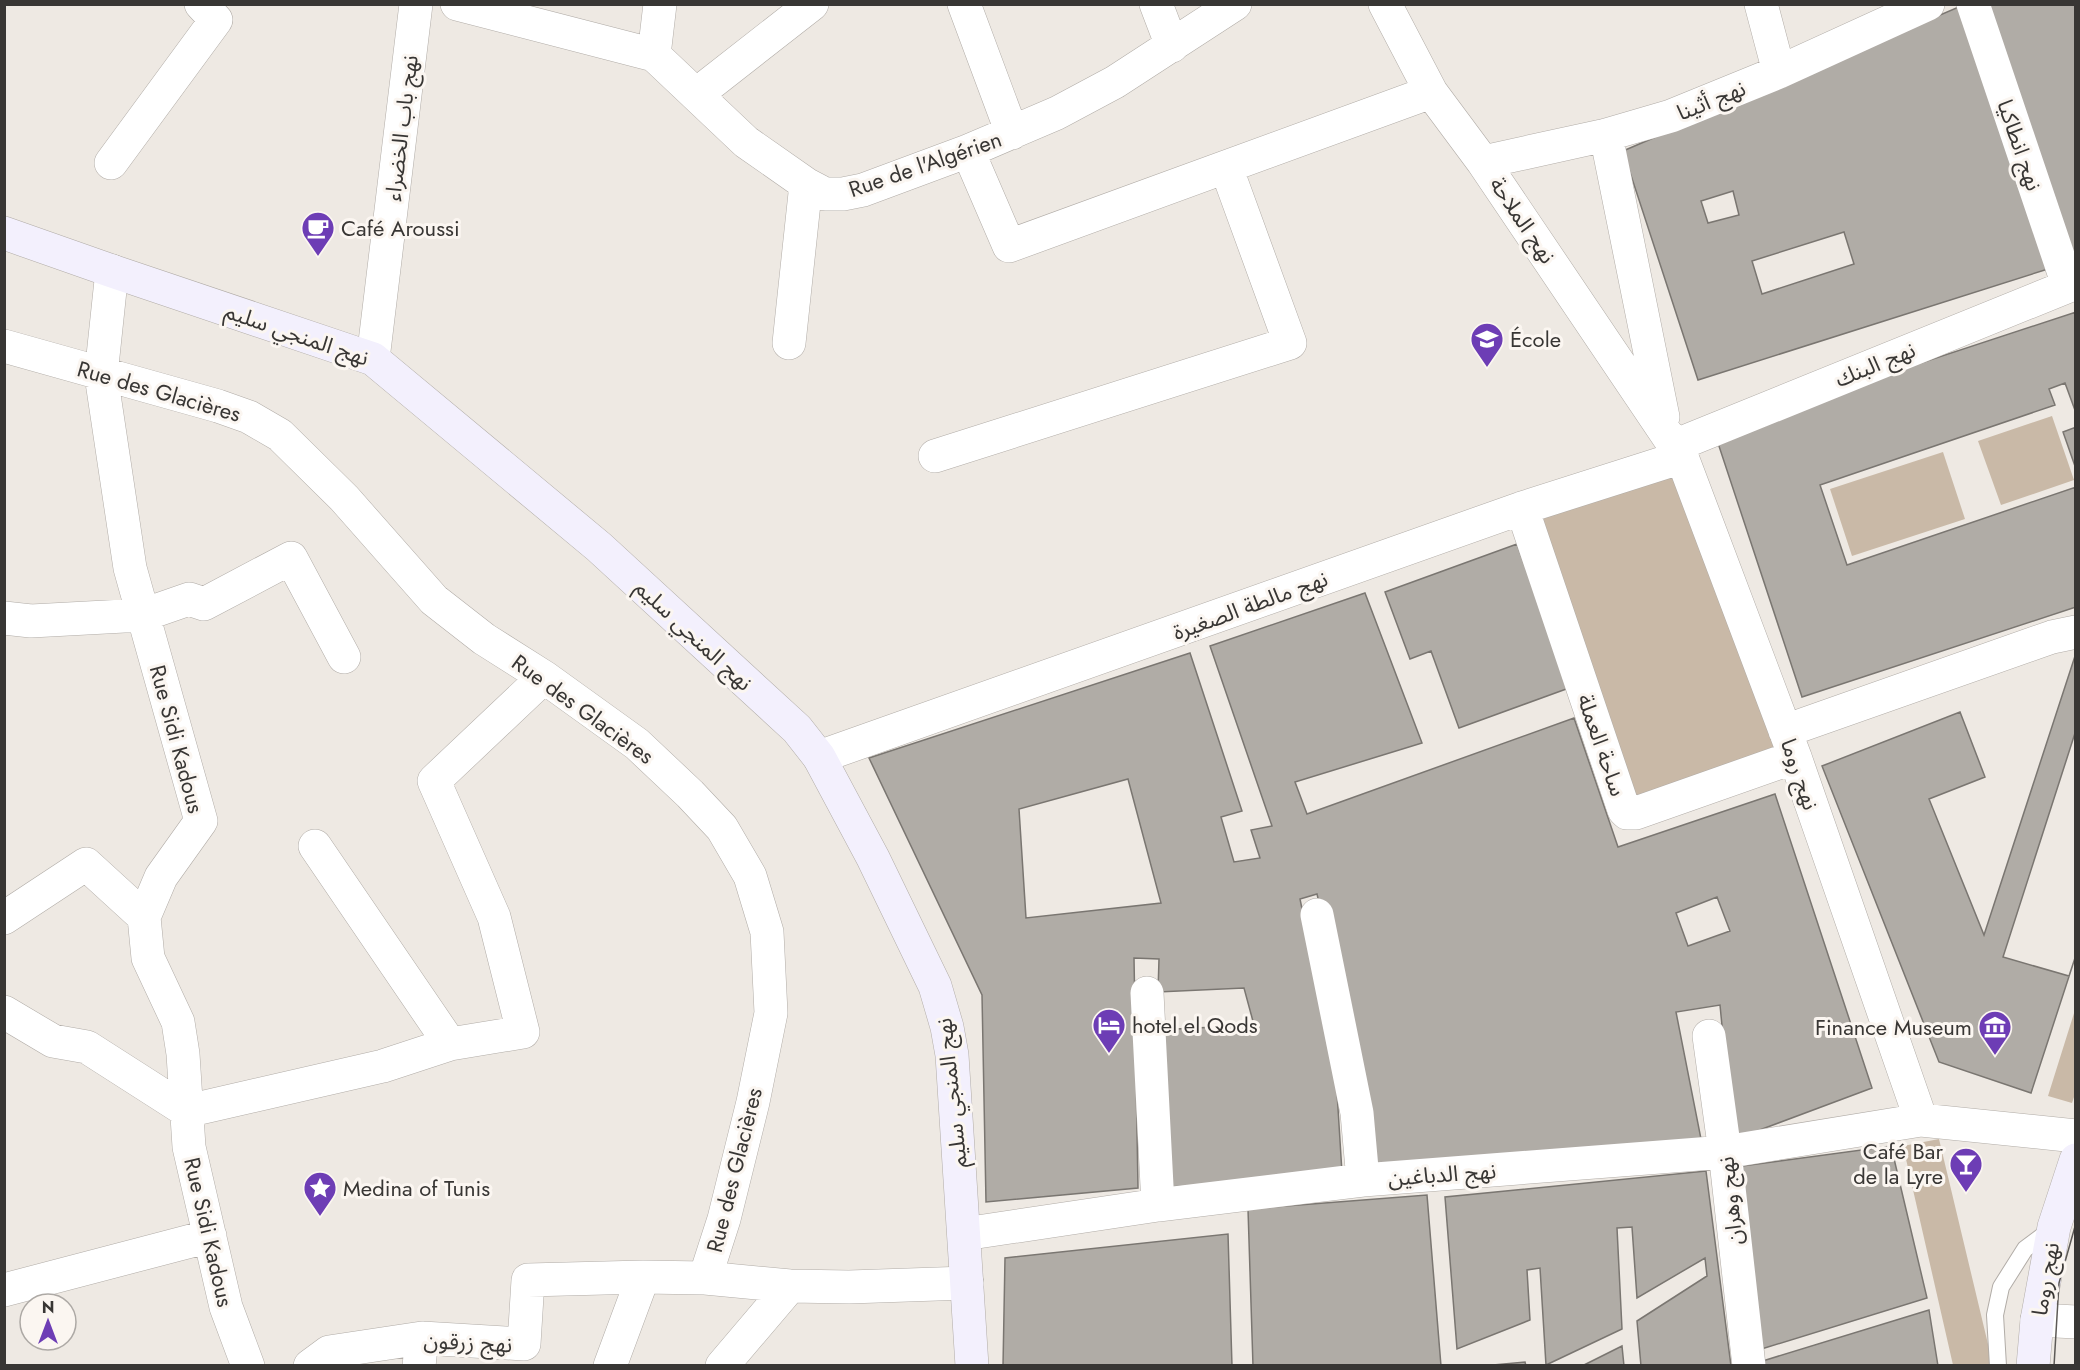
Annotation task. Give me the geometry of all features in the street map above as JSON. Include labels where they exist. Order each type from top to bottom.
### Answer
[{"type":"main road","name":"نهج المنجي سليم","points":[[4,232],[373,359],[599,547],[797,729],[819,757],[873,858],[935,986],[947,1027],[951,1055],[972,1365]]},
{"type":"main road","name":"نهج روما","points":[[2033,1365],[2037,1320],[2054,1227],[2076,1160]]},
{"type":"street","points":[[111,163],[216,20],[201,4]]},
{"type":"street","name":"نهج باب الخضراء","points":[[373,359],[416,4]]},
{"type":"street","name":"Rue de l'Algérien","points":[[457,4],[654,55],[746,142],[806,184],[825,194],[843,195],[863,190],[968,151],[1057,113],[1115,82],[1235,4]]},
{"type":"street","points":[[654,55],[660,4]]},
{"type":"street","points":[[697,94],[812,4]]},
{"type":"street","points":[[964,4],[1012,134]]},
{"type":"street","points":[[1156,4],[1172,46]]},
{"type":"street","name":"نهج الملاحة","points":[[1385,4],[1431,92],[1483,162],[1674,445]]},
{"type":"street","points":[[1761,4],[1779,72]]},
{"type":"street","name":"نهج أثينا","points":[[1483,162],[1606,135],[1671,116],[1779,72],[1928,4]]},
{"type":"street","name":"نهج انطاكيا","points":[[1973,4],[2072,284]]},
{"type":"street","points":[[968,151],[1009,246],[1431,92]]},
{"type":"street","points":[[1606,135],[1674,445]]},
{"type":"street","points":[[935,456],[1290,343],[1226,167]]},
{"type":"street","points":[[789,343],[806,184]]},
{"type":"street","name":"Rue Sidi Kadous","points":[[112,271],[101,375],[130,568],[201,821],[161,877],[144,917],[148,958],[178,1022],[183,1054],[189,1147],[226,1307],[248,1365]]},
{"type":"street","name":"نهج البنك","points":[[1674,445],[2072,284]]},
{"type":"street","name":"Rue des Glacières","points":[[4,346],[218,406],[249,417],[280,435],[344,498],[434,600],[484,639],[544,677],[637,744],[722,828],[750,876],[767,932],[771,1013],[753,1102],[727,1209],[705,1278],[643,1277]]},
{"type":"street","name":"نهج مالطة الصغيرة","points":[[819,757],[1522,508],[1674,445]]},
{"type":"street","name":"نهج روما","points":[[1674,445],[1790,744],[1921,1120]]},
{"type":"street","name":"ساحة العملة","points":[[1522,508],[1624,810],[1627,813],[1636,813],[1790,744]]},
{"type":"street","points":[[4,618],[31,621],[143,615],[189,599],[204,604],[291,558],[344,657]]},
{"type":"street","points":[[1790,744],[2052,637],[2076,632]]},
{"type":"street","points":[[4,1012],[53,1041],[87,1047],[187,1111],[383,1066],[450,1044],[523,1032],[494,917],[434,781],[544,677]]},
{"type":"street","points":[[315,846],[450,1044]]},
{"type":"street","points":[[4,918],[86,864],[144,917]]},
{"type":"street","points":[[1317,915],[1358,1113],[1362,1179]]},
{"type":"street","points":[[1147,993],[1158,1205]]},
{"type":"street","name":"نهج وهران","points":[[1709,1036],[1725,1152],[1749,1365]]},
{"type":"street","name":"نهج الدباغين","points":[[964,1234],[1158,1205],[1362,1179],[1725,1152],[1921,1120],[2076,1136]]},
{"type":"street","points":[[4,1290],[210,1236]]},
{"type":"street","points":[[609,1365],[643,1277]]},
{"type":"street","name":"نهج زرقون","points":[[310,1365],[329,1352],[421,1352],[524,1344],[528,1280],[643,1277]]},
{"type":"street","points":[[705,1278],[790,1286],[849,1287],[967,1283]]},
{"type":"street","points":[[722,1365],[790,1286]]},
{"type":"street","points":[[2037,1320],[2076,1322]]},
{"type":"lane","points":[[1998,1365],[1995,1315],[2001,1287],[2025,1249],[2054,1227]]},
{"type":"shaded area","points":[[2052,416],[2074,480],[2001,505],[1978,441]]},
{"type":"shaded area","points":[[1943,452],[1965,519],[1852,556],[1830,489]]},
{"type":"shaded area","points":[[1683,463],[1782,750],[1632,802],[1533,515]]},
{"type":"shaded area","points":[[2075,1010],[2076,1091],[2072,1103],[2048,1096]]},
{"type":"shaded area","points":[[1939,1139],[1993,1365],[1953,1365],[1903,1146]]},
{"type":"building","points":[[1986,4],[2076,4],[2076,253],[2071,255]]},
{"type":"building","points":[[1961,6],[2048,269],[1698,380],[1623,151]],"holes":[[[1733,191],[1739,215],[1708,223],[1701,201]],[[1844,232],[1854,264],[1762,294],[1752,261]]]},
{"type":"building","points":[[2076,312],[2076,413],[2065,383],[2049,389],[2055,405],[1820,485],[1847,565],[2076,487],[2076,607],[1802,697],[1714,431]]},
{"type":"building","points":[[2076,427],[2076,469],[2063,432]]},
{"type":"building","points":[[1517,544],[1569,688],[1459,728],[1431,651],[1410,659],[1385,592]]},
{"type":"building","points":[[1365,593],[1422,743],[1295,782],[1307,814],[1574,718],[1618,847],[1775,794],[1872,1088],[1733,1140],[1720,1005],[1676,1012],[1702,1144],[1365,1175],[1358,1073],[1317,894],[1300,899],[1336,1076],[1342,1173],[1159,1188],[1157,1030],[1254,1025],[1244,988],[1158,992],[1159,959],[1134,958],[1138,1188],[986,1202],[982,995],[869,758],[1190,653],[1242,811],[1221,817],[1234,862],[1260,858],[1251,830],[1272,826],[1210,646]],"holes":[[[1128,779],[1161,903],[1026,918],[1019,809]],[[1717,897],[1730,931],[1688,946],[1676,913]]]},
{"type":"building","points":[[2076,653],[2076,955],[2031,1093],[1939,1062],[1822,766],[1960,712],[1985,777],[1929,799],[1984,935]]},
{"type":"building","points":[[2076,730],[2076,955],[2069,976],[2003,957]]},
{"type":"building","points":[[1891,1146],[1927,1298],[1755,1351],[1727,1168]]},
{"type":"building","points":[[1706,1171],[1731,1366],[1641,1366],[1637,1321],[1707,1276],[1705,1258],[1637,1298],[1632,1227],[1617,1228],[1622,1329],[1546,1365],[1540,1268],[1527,1270],[1530,1320],[1457,1349],[1445,1197]]},
{"type":"building","points":[[1427,1195],[1441,1366],[1253,1366],[1248,1209]]},
{"type":"building","points":[[1228,1234],[1232,1366],[1003,1366],[1005,1258]]},
{"type":"building","points":[[1929,1310],[1938,1366],[1756,1366],[1756,1363]]},
{"type":"building","points":[[1622,1346],[1624,1366],[1582,1366]]},
{"type":"building","points":[[1525,1362],[1526,1366],[1482,1366]]},
{"type":"tram line","points":[[2054,1366],[2059,1283],[2076,1223]]},
{"type":"place","name":"Café Aroussi","points":[[318,257]]},
{"type":"place","name":"École","points":[[1487,368]]},
{"type":"place","name":"hotel el Qods","points":[[1109,1054]]},
{"type":"place","name":"Finance Museum","points":[[1995,1056]]},
{"type":"place","name":"Café Bar de la Lyre","points":[[1966,1193]]},
{"type":"place","name":"Medina of Tunis","points":[[320,1217]]}]
